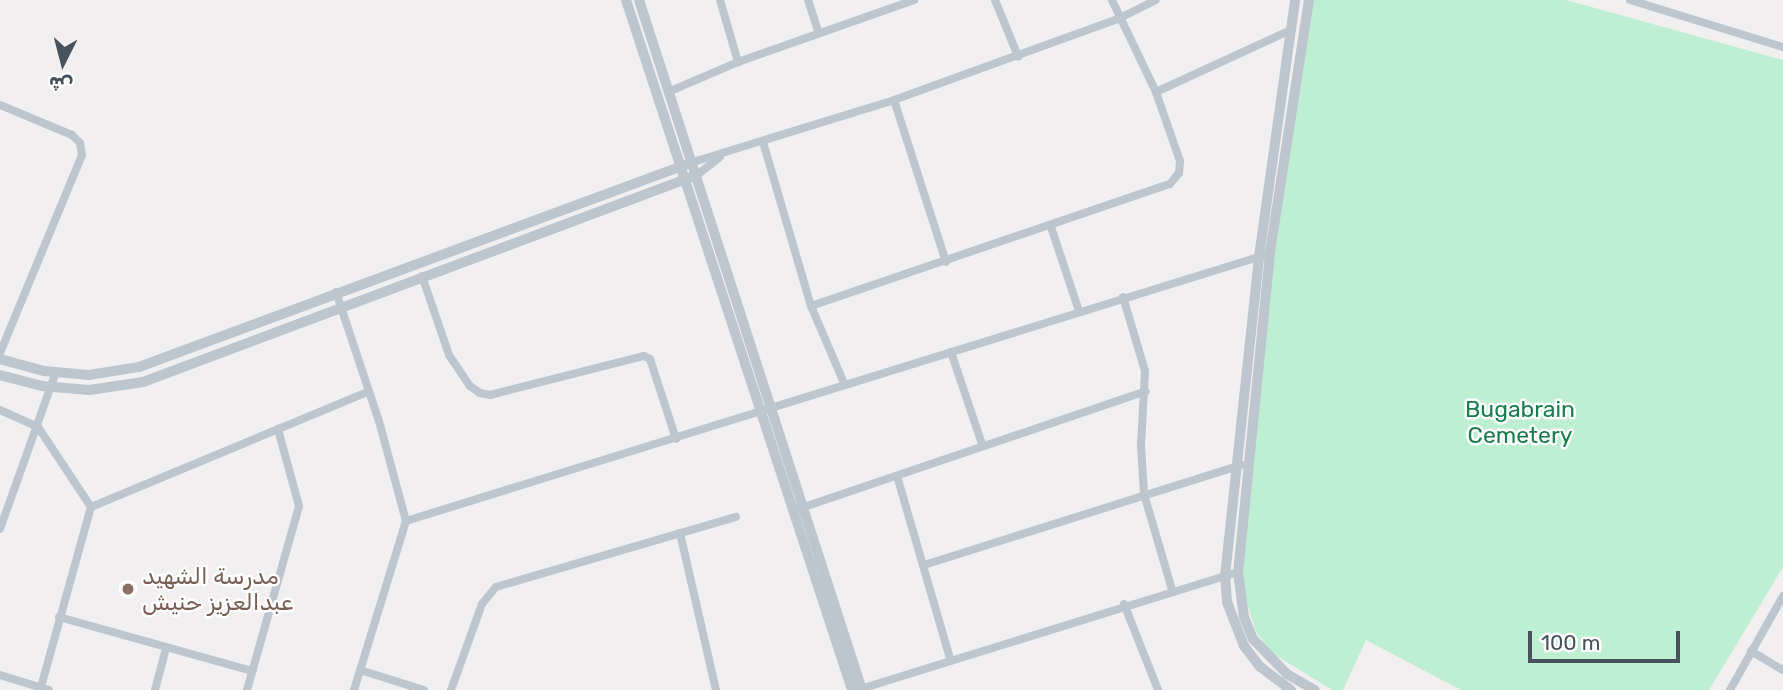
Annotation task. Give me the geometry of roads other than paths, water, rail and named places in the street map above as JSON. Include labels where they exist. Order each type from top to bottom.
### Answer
[{"type":"street","points":[[626,0],[762,413],[799,509],[858,690],[1124,604],[1238,572]]},
{"type":"street","points":[[639,0],[774,409],[799,509]]},
{"type":"street","points":[[720,0],[738,62]]},
{"type":"street","points":[[808,0],[819,33]]},
{"type":"street","points":[[668,92],[738,62],[915,0]]},
{"type":"street","points":[[995,0],[1018,56]]},
{"type":"street","points":[[811,306],[1051,227],[1170,184],[1179,173],[1180,161],[1156,92],[1118,19],[1112,0]]},
{"type":"street","points":[[0,359],[56,372],[89,375],[139,367],[679,165],[720,157],[894,100],[1118,19],[1156,0]]},
{"type":"street","points":[[1290,690],[1260,667],[1244,646],[1227,601],[1225,576],[1259,257],[1295,0]]},
{"type":"street","points":[[1309,0],[1270,253],[1238,572],[1244,617],[1253,639],[1287,674],[1315,690]]},
{"type":"street","points":[[1630,0],[1783,47]]},
{"type":"street","points":[[1156,92],[1291,30]]},
{"type":"street","points":[[894,100],[946,262]]},
{"type":"street","points":[[0,105],[72,135],[80,143],[82,155],[0,352]]},
{"type":"street","points":[[763,142],[811,306],[844,383]]},
{"type":"street","points":[[0,375],[52,387],[89,390],[143,382],[697,175],[720,157]]},
{"type":"street","points":[[1051,227],[1079,311]]},
{"type":"street","points":[[406,521],[762,413],[844,383],[1270,253]]},
{"type":"street","points":[[422,276],[449,355],[470,386],[480,393],[490,395],[644,356],[650,359],[676,439]]},
{"type":"street","points":[[337,292],[406,521],[354,690]]},
{"type":"street","points":[[1123,297],[1145,371],[1141,446],[1144,494],[1172,590]]},
{"type":"street","points":[[951,352],[982,444]]},
{"type":"street","points":[[0,529],[56,372]]},
{"type":"street","points":[[91,507],[369,391]]},
{"type":"street","points":[[799,509],[982,444],[1146,391]]},
{"type":"street","points":[[0,410],[38,427],[91,507],[59,617],[45,689],[0,675]]},
{"type":"street","points":[[247,690],[299,506],[278,429]]},
{"type":"street","points":[[924,565],[1249,463]]},
{"type":"street","points":[[897,476],[950,659]]},
{"type":"street","points":[[451,690],[482,604],[496,587],[736,517]]},
{"type":"street","points":[[680,533],[716,690]]},
{"type":"street","points":[[1730,690],[1783,596]]},
{"type":"street","points":[[1124,604],[1158,690]]},
{"type":"street","points":[[59,617],[253,671]]},
{"type":"street","points":[[155,690],[166,648]]},
{"type":"street","points":[[1751,651],[1783,670]]},
{"type":"street","points":[[360,670],[424,690]]},
{"type":"place","name":"مدرسة الشهيد عبدالعزيز حنيش","points":[[128,589]]},
{"type":"park label","name":"Bugabrain Cemetery","points":[[1520,422]]}]
